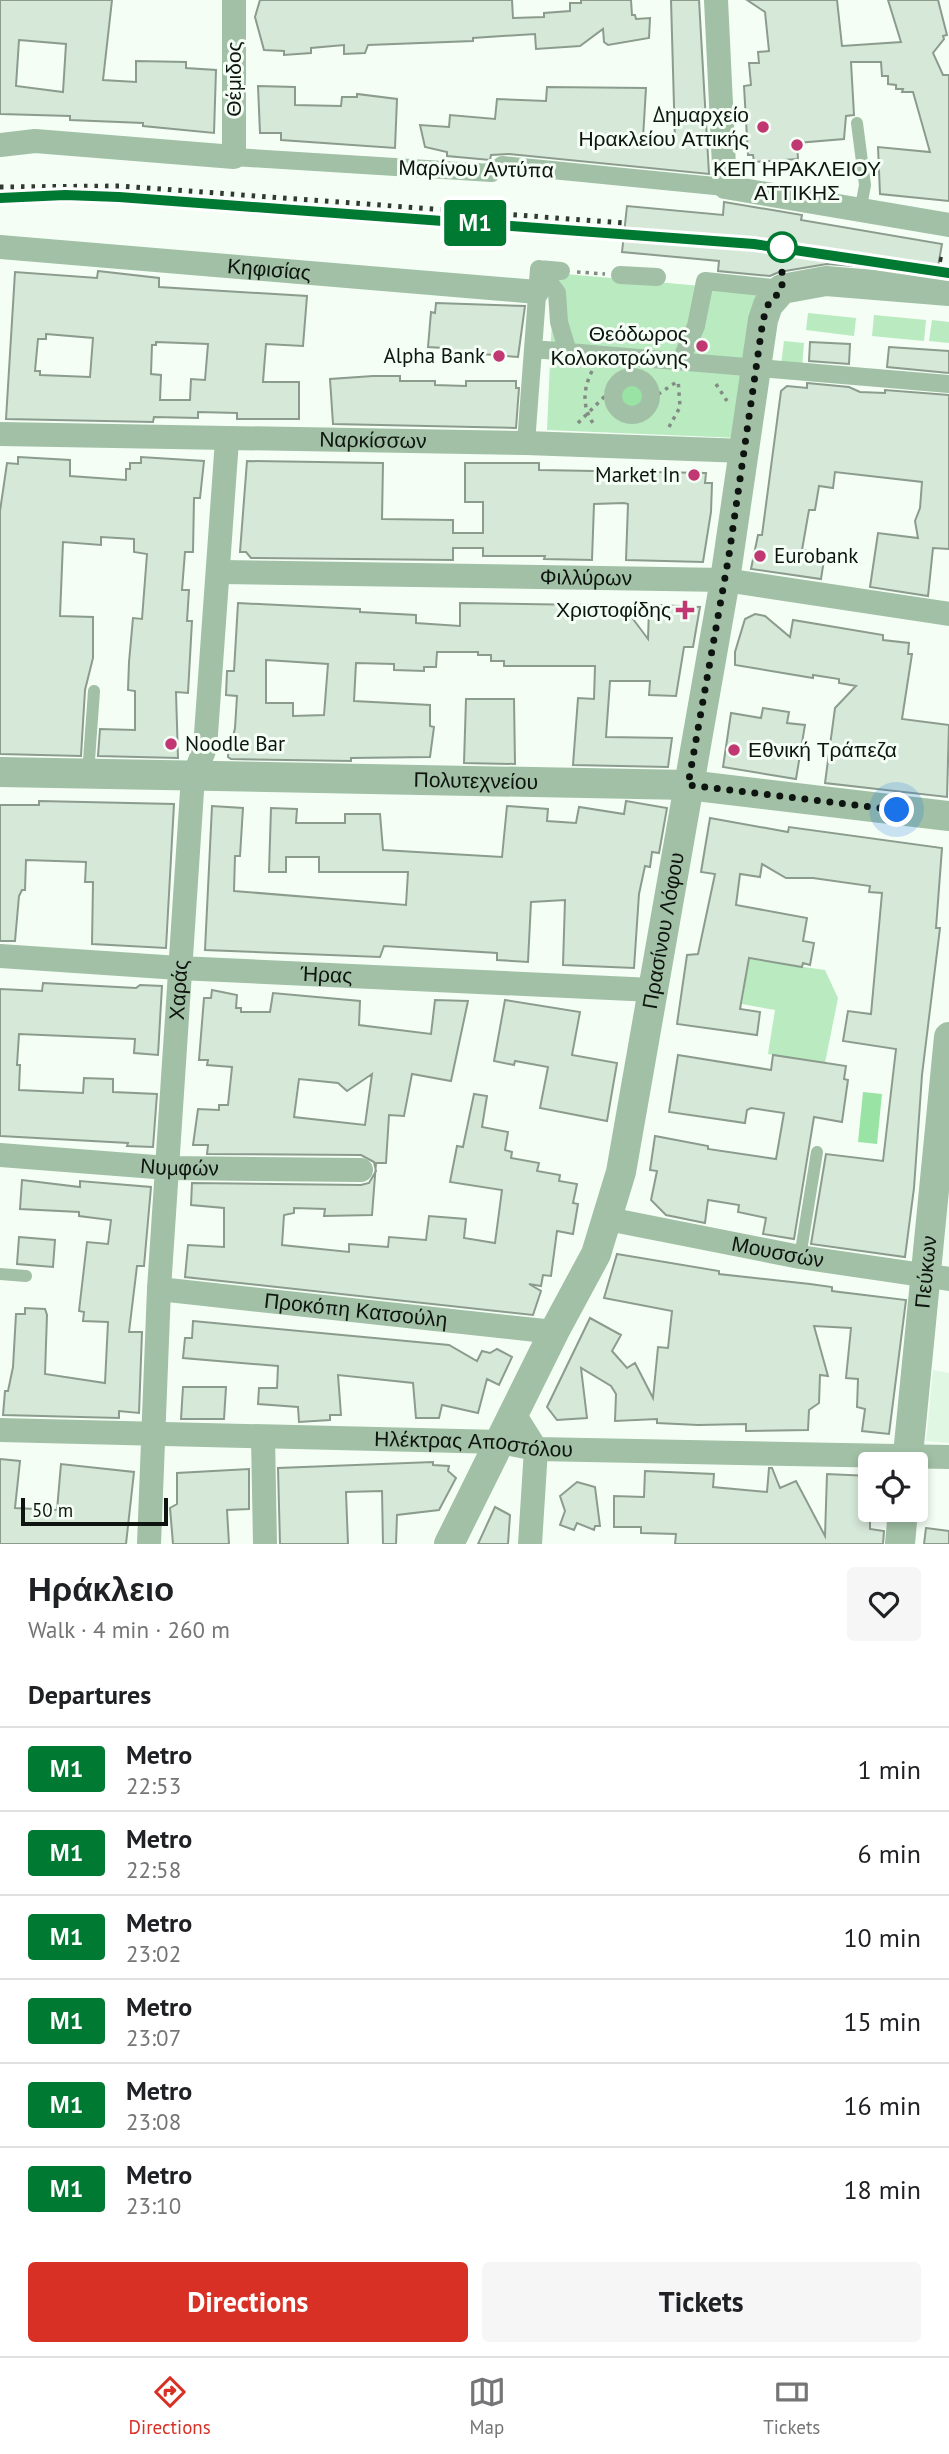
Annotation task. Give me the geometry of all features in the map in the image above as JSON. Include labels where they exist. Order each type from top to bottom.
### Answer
[{"type":"street","name":"Θέμιδος","points":[[234,0],[234,157]]},
{"type":"street","points":[[716,0],[725,187]]},
{"type":"street","name":"Μαρίνου Αντύπα","points":[[0,145],[35,141],[492,173],[502,165],[694,188],[725,187],[949,225]]},
{"type":"street","points":[[577,179],[665,188]]},
{"type":"street","name":"Κηφισίας","points":[[0,247],[538,281]]},
{"type":"street","points":[[538,281],[561,271]]},
{"type":"street","points":[[620,275],[657,277]]},
{"type":"street","points":[[526,443],[538,281]]},
{"type":"street","points":[[538,281],[557,293],[559,322],[568,352]]},
{"type":"street","points":[[692,361],[705,281],[782,289],[827,281],[949,291]]},
{"type":"street","name":"Πρασίνου Λόφου","points":[[449,1544],[554,1332],[596,1254],[608,1219],[633,1117],[725,580],[755,366],[765,313],[782,289]]},
{"type":"street","points":[[533,349],[949,384]]},
{"type":"street","points":[[635,356],[635,377]]},
{"type":"street","points":[[635,377],[646,382],[651,399],[647,408],[630,415],[615,405],[613,393],[620,380],[635,377]]},
{"type":"street","points":[[629,446],[630,415]]},
{"type":"street","name":"Ναρκίσσων","points":[[0,434],[227,440],[526,443],[745,451]]},
{"type":"street","name":"Χαράς","points":[[149,1544],[159,1289],[179,968],[194,776],[205,748],[220,572],[227,440]]},
{"type":"street","name":"Φιλλύρων","points":[[220,572],[725,580],[949,614]]},
{"type":"street","name":"Πολυτεχνείου","points":[[0,772],[688,785],[949,816]]},
{"type":"street","name":"Ήρας","points":[[0,956],[179,968],[653,990]]},
{"type":"street","name":"Πεύκων","points":[[909,1452],[937,1277],[949,1037]]},
{"type":"street","name":"Νυμφών","points":[[0,1155],[168,1168],[361,1170]]},
{"type":"street","name":"Μουσσών","points":[[608,1219],[800,1257],[937,1277]]},
{"type":"street","name":"Προκόπη Κατσούλη","points":[[159,1289],[554,1332]]},
{"type":"street","points":[[514,1414],[536,1449],[530,1544]]},
{"type":"street","name":"Ηλέκτρας Αποστόλου","points":[[0,1430],[154,1436],[501,1442],[536,1449],[858,1459]]},
{"type":"street","points":[[262,1437],[265,1544]]},
{"type":"street","name":"Ηλέκτρας Αποστόλου","points":[[928,1459],[949,1457]]},
{"type":"street","points":[[900,1544],[902,1522]]},
{"type":"lane","points":[[856,123],[865,185],[860,212]]},
{"type":"lane","points":[[89,774],[94,691]]},
{"type":"lane","points":[[800,1257],[817,1152]]},
{"type":"lane","points":[[0,1274],[26,1276]]},
{"type":"path","points":[[561,271],[620,275]]},
{"type":"path","points":[[596,428],[587,412],[586,384],[597,364],[608,354]]},
{"type":"path","points":[[662,358],[678,380],[680,407],[669,428]]},
{"type":"path","points":[[651,399],[678,380],[692,361],[732,408],[749,419]]},
{"type":"path","points":[[572,445],[577,424],[587,412],[613,393]]},
{"type":"shaded area","points":[[554,273],[758,291],[739,438],[547,430]]},
{"type":"shaded area","points":[[808,313],[856,318],[854,336],[806,330]]},
{"type":"shaded area","points":[[874,315],[926,320],[924,341],[872,336]]},
{"type":"shaded area","points":[[932,320],[949,322],[949,343],[929,341]]},
{"type":"shaded area","points":[[784,341],[804,343],[802,367],[781,365]]},
{"type":"shaded area","points":[[633,384],[641,388],[645,396],[641,404],[633,408],[625,404],[621,396],[625,388]]},
{"type":"shaded area","points":[[749,959],[825,970],[838,998],[825,1063],[768,1054],[775,1010],[742,1004]]},
{"type":"shaded area","points":[[863,1092],[882,1094],[877,1144],[858,1142]]},
{"type":"shaded area","points":[[933,1370],[949,1373],[949,1443],[926,1441]]},
{"type":"building","points":[[0,0],[112,0],[103,80],[136,82],[136,61],[186,62],[186,68],[216,70],[214,133],[143,126],[143,123],[70,120],[70,116],[0,114]],"holes":[[[19,40],[66,44],[63,92],[16,86]]]},
{"type":"building","points":[[260,0],[512,0],[513,18],[544,17],[544,13],[570,11],[570,3],[581,3],[581,0],[631,0],[632,15],[635,15],[636,19],[650,18],[649,38],[608,45],[604,42],[603,29],[580,46],[536,49],[535,34],[473,38],[473,41],[368,45],[365,53],[344,54],[344,45],[311,48],[311,53],[284,55],[284,51],[264,50],[255,17]]},
{"type":"building","points":[[671,0],[699,0],[709,174],[509,154],[491,155],[490,160],[447,156],[447,152],[425,147],[420,125],[449,127],[450,115],[495,119],[497,99],[546,101],[547,87],[646,88],[643,138],[675,141]]},
{"type":"building","points":[[747,0],[837,0],[842,46],[901,42],[888,0],[938,0],[947,35],[943,36],[944,39],[933,53],[943,75],[949,75],[949,201],[880,194],[878,147],[930,152],[913,92],[902,92],[903,89],[896,89],[896,85],[888,84],[888,76],[882,76],[881,62],[851,62],[854,115],[846,116],[844,139],[797,143],[798,159],[754,162],[753,155],[748,155],[744,86],[751,85],[749,63],[759,63],[758,52],[769,51],[765,12]]},
{"type":"building","points":[[258,86],[295,87],[295,105],[341,106],[342,97],[357,97],[357,94],[397,99],[395,148],[281,140],[281,133],[260,133]]},
{"type":"building","points":[[724,202],[802,215],[801,220],[942,244],[937,272],[827,264],[770,276],[718,271],[719,261],[622,252],[627,206],[723,215]]},
{"type":"building","points":[[98,271],[159,278],[159,287],[307,296],[303,346],[266,344],[263,382],[299,382],[299,419],[237,419],[237,413],[198,412],[198,418],[154,417],[153,422],[6,419],[15,272],[97,278]],"holes":[[[46,334],[93,338],[90,377],[40,375],[40,371],[35,371],[38,339],[46,339]],[[156,342],[208,344],[205,380],[191,379],[190,400],[160,400],[161,375],[151,374],[152,345],[156,345]]]},
{"type":"building","points":[[436,303],[525,306],[518,357],[443,351],[443,348],[428,347],[431,312],[435,313]]},
{"type":"building","points":[[810,342],[850,344],[849,364],[809,361]]},
{"type":"building","points":[[889,347],[949,351],[949,373],[887,367]]},
{"type":"building","points":[[400,376],[400,381],[435,381],[435,385],[466,386],[466,381],[516,381],[516,388],[519,388],[516,428],[333,424],[330,379]]},
{"type":"building","points":[[807,383],[849,387],[860,392],[885,393],[885,390],[949,395],[949,549],[933,548],[928,596],[870,587],[878,533],[918,538],[915,521],[920,508],[922,482],[835,472],[833,488],[819,486],[815,510],[809,510],[802,550],[825,553],[821,579],[751,569],[758,535],[762,535],[781,391],[787,386],[807,388]]},
{"type":"building","points":[[18,457],[70,460],[70,476],[126,480],[126,469],[130,469],[130,463],[141,463],[141,457],[204,461],[200,498],[194,498],[193,552],[185,552],[182,590],[189,590],[187,621],[192,621],[188,693],[176,692],[178,758],[98,756],[100,729],[135,730],[135,691],[128,690],[129,662],[133,618],[142,619],[147,554],[134,552],[134,539],[101,537],[101,545],[63,542],[60,616],[93,617],[93,658],[85,690],[81,756],[0,754],[0,511],[7,463],[18,464]]},
{"type":"building","points":[[247,461],[383,463],[382,519],[453,520],[453,533],[483,533],[483,502],[465,502],[465,463],[539,463],[539,470],[706,473],[705,483],[712,483],[711,512],[703,562],[626,560],[628,504],[624,503],[594,504],[592,560],[544,559],[545,556],[483,556],[483,548],[453,548],[453,560],[251,558],[246,552],[240,552]]},
{"type":"building","points":[[238,603],[360,609],[360,612],[416,615],[416,623],[460,626],[460,603],[589,605],[589,609],[624,607],[648,639],[649,609],[658,605],[700,607],[693,647],[684,647],[676,696],[649,695],[650,681],[610,681],[606,737],[672,738],[668,767],[573,765],[578,698],[594,699],[595,666],[504,666],[504,661],[491,661],[491,655],[478,655],[478,652],[437,652],[436,667],[424,667],[424,671],[394,670],[394,664],[356,663],[354,701],[430,705],[430,726],[434,727],[430,757],[351,758],[351,761],[231,759],[228,757],[229,737],[233,737],[235,728],[237,696],[226,695],[227,671],[234,671]],"holes":[[[266,660],[328,664],[324,715],[293,716],[293,703],[266,703]]]},
{"type":"building","points":[[755,614],[765,616],[790,637],[793,620],[883,635],[883,640],[909,643],[908,654],[912,654],[902,719],[949,725],[947,797],[825,783],[835,708],[856,686],[839,683],[839,679],[813,675],[813,678],[735,665],[735,652],[745,619]]},
{"type":"building","points":[[466,699],[514,699],[515,764],[464,763]]},
{"type":"building","points":[[763,708],[789,712],[787,723],[805,725],[796,779],[723,767],[731,713],[761,718]]},
{"type":"building","points":[[39,801],[174,804],[166,948],[92,944],[93,882],[85,882],[86,862],[26,860],[25,890],[22,890],[19,896],[15,941],[0,941],[0,805],[39,805]]},
{"type":"building","points":[[626,801],[667,808],[659,853],[652,852],[650,867],[645,866],[639,894],[634,968],[563,965],[565,900],[531,902],[528,962],[497,960],[497,953],[384,946],[380,957],[205,950],[212,806],[243,808],[240,856],[235,856],[234,891],[406,905],[408,872],[319,872],[319,857],[286,857],[286,872],[269,872],[271,808],[297,809],[296,823],[345,823],[345,814],[380,814],[383,850],[502,857],[507,806],[548,809],[547,821],[576,823],[579,807],[624,814]]},
{"type":"building","points":[[710,818],[788,832],[789,827],[942,848],[936,928],[940,928],[922,1075],[914,1188],[905,1257],[811,1244],[826,1154],[883,1161],[896,1049],[843,1041],[848,1011],[871,1014],[882,893],[869,892],[870,886],[813,878],[786,878],[762,864],[760,877],[740,874],[736,905],[807,918],[803,941],[814,943],[810,965],[803,963],[802,967],[749,958],[740,1009],[760,1012],[757,1035],[677,1024],[687,955],[698,954],[715,874],[701,872]]},
{"type":"building","points":[[43,983],[136,988],[140,985],[162,986],[158,1055],[134,1053],[135,1039],[19,1034],[17,1065],[20,1065],[19,1090],[83,1093],[84,1078],[113,1079],[113,1092],[157,1094],[153,1147],[127,1146],[128,1143],[0,1136],[0,989],[42,991]]},
{"type":"building","points":[[212,990],[237,995],[236,1008],[241,1008],[241,1012],[270,1012],[273,993],[360,1001],[359,1025],[431,1034],[435,1000],[468,1001],[451,1081],[412,1074],[404,1116],[389,1115],[386,1163],[376,1163],[376,1169],[374,1162],[361,1155],[207,1154],[208,1145],[193,1145],[198,1109],[219,1110],[219,1105],[228,1105],[232,1067],[207,1065],[208,1060],[199,1060],[204,998],[211,998]],"holes":[[[372,1074],[365,1125],[294,1117],[299,1079],[338,1083],[347,1091]]]},
{"type":"building","points":[[505,1000],[580,1012],[572,1055],[617,1063],[607,1121],[540,1108],[548,1067],[515,1061],[514,1065],[494,1061]]},
{"type":"building","points":[[678,1055],[771,1070],[773,1055],[846,1066],[844,1079],[848,1080],[842,1122],[814,1117],[794,1239],[763,1234],[766,1218],[738,1212],[739,1205],[708,1200],[705,1223],[666,1215],[651,1200],[657,1171],[650,1170],[655,1136],[708,1146],[708,1149],[776,1159],[784,1113],[751,1108],[747,1110],[745,1123],[669,1112]]},
{"type":"building","points":[[474,1094],[487,1096],[482,1127],[508,1132],[505,1150],[512,1152],[511,1158],[539,1163],[537,1171],[560,1175],[559,1181],[577,1184],[573,1203],[578,1204],[573,1234],[557,1231],[551,1276],[543,1275],[541,1286],[529,1284],[541,1291],[533,1315],[185,1277],[188,1245],[224,1247],[224,1208],[191,1205],[192,1183],[369,1183],[375,1172],[372,1215],[324,1216],[325,1209],[294,1208],[294,1213],[284,1215],[282,1245],[349,1252],[349,1244],[388,1247],[389,1237],[426,1240],[429,1216],[466,1219],[464,1238],[495,1243],[502,1190],[450,1182],[457,1146],[463,1147]]},
{"type":"building","points":[[22,1180],[80,1187],[80,1181],[151,1187],[144,1266],[137,1266],[129,1332],[142,1332],[139,1413],[119,1411],[119,1418],[3,1415],[5,1391],[8,1391],[13,1367],[16,1314],[25,1314],[25,1308],[45,1309],[47,1315],[45,1374],[105,1383],[108,1322],[83,1321],[84,1312],[79,1311],[87,1242],[108,1244],[111,1220],[79,1216],[79,1212],[20,1209]]},
{"type":"building","points":[[19,1237],[55,1240],[53,1267],[17,1264]]},
{"type":"building","points":[[617,1254],[719,1271],[719,1274],[832,1287],[832,1291],[906,1300],[889,1434],[862,1431],[865,1409],[857,1407],[858,1379],[846,1378],[851,1328],[814,1326],[828,1376],[820,1375],[819,1403],[809,1410],[808,1430],[746,1431],[746,1424],[657,1423],[657,1419],[615,1421],[616,1394],[611,1386],[581,1368],[587,1418],[557,1420],[547,1407],[590,1318],[621,1335],[612,1351],[627,1368],[635,1363],[653,1398],[658,1347],[668,1348],[672,1311],[604,1298]]},
{"type":"building","points":[[193,1321],[449,1345],[477,1361],[482,1351],[490,1353],[497,1349],[512,1357],[499,1385],[487,1379],[478,1413],[442,1405],[439,1418],[416,1418],[413,1383],[338,1375],[341,1415],[330,1415],[330,1420],[299,1422],[298,1407],[258,1404],[259,1388],[277,1388],[278,1366],[183,1358],[185,1338],[192,1338]]},
{"type":"building","points":[[183,1387],[226,1387],[224,1419],[181,1419]]},
{"type":"building","points":[[0,1459],[20,1461],[15,1508],[57,1510],[61,1464],[134,1472],[126,1544],[0,1544]]},
{"type":"building","points":[[433,1462],[433,1465],[449,1466],[448,1471],[456,1478],[439,1510],[397,1515],[396,1544],[383,1544],[382,1491],[346,1492],[348,1544],[280,1544],[278,1468]]},
{"type":"building","points":[[769,1468],[772,1468],[780,1488],[796,1481],[825,1536],[827,1474],[858,1475],[858,1522],[870,1522],[870,1529],[884,1531],[883,1544],[675,1544],[676,1534],[641,1533],[641,1527],[614,1527],[614,1496],[644,1497],[645,1471],[714,1474],[713,1487],[767,1492]]},
{"type":"building","points":[[249,1469],[249,1509],[227,1510],[229,1544],[173,1544],[170,1508],[177,1504],[177,1473]]},
{"type":"building","points":[[577,1482],[595,1487],[600,1526],[595,1526],[594,1530],[577,1523],[574,1530],[560,1525],[565,1511],[560,1496]]},
{"type":"building","points":[[495,1507],[510,1515],[508,1544],[478,1544]]},
{"type":"building","points":[[926,1528],[949,1531],[949,1544],[924,1544]]},
{"type":"railway","points":[[0,187],[120,186],[625,223]]},
{"type":"railway","points":[[0,198],[35,196]]},
{"type":"railway","points":[[101,196],[154,199]]},
{"type":"railway","points":[[527,227],[624,235]]},
{"type":"railway","points":[[939,259],[949,261]]},
{"type":"railway","points":[[937,271],[949,273]]},
{"type":"metro line","name":"Μ1","points":[[0,198],[65,195],[119,197],[754,244],[832,253],[949,273]]},
{"type":"place","name":"Δημαρχείο Ηρακλείου Αττικής","points":[[763,127]]},
{"type":"place","name":"ΚΕΠ ΗΡΑΚΛΕΙΟΥ ΑΤΤΙΚΗΣ","points":[[797,145]]},
{"type":"place","name":"Θεόδωρος Κολοκοτρώνης","points":[[702,346]]},
{"type":"place","name":"Alpha Bank","points":[[499,356]]},
{"type":"place","name":"Market In","points":[[694,475]]},
{"type":"place","name":"Eurobank","points":[[760,556]]},
{"type":"place","name":"Χριστοφίδης","points":[[685,610]]},
{"type":"place","name":"Noodle Bar","points":[[171,744]]},
{"type":"place","name":"Εθνική Τράπεζα","points":[[734,750]]},
{"type":"route","points":[[782,247],[782,289],[768,305],[763,320],[729,555],[688,785],[897,810]]}]
